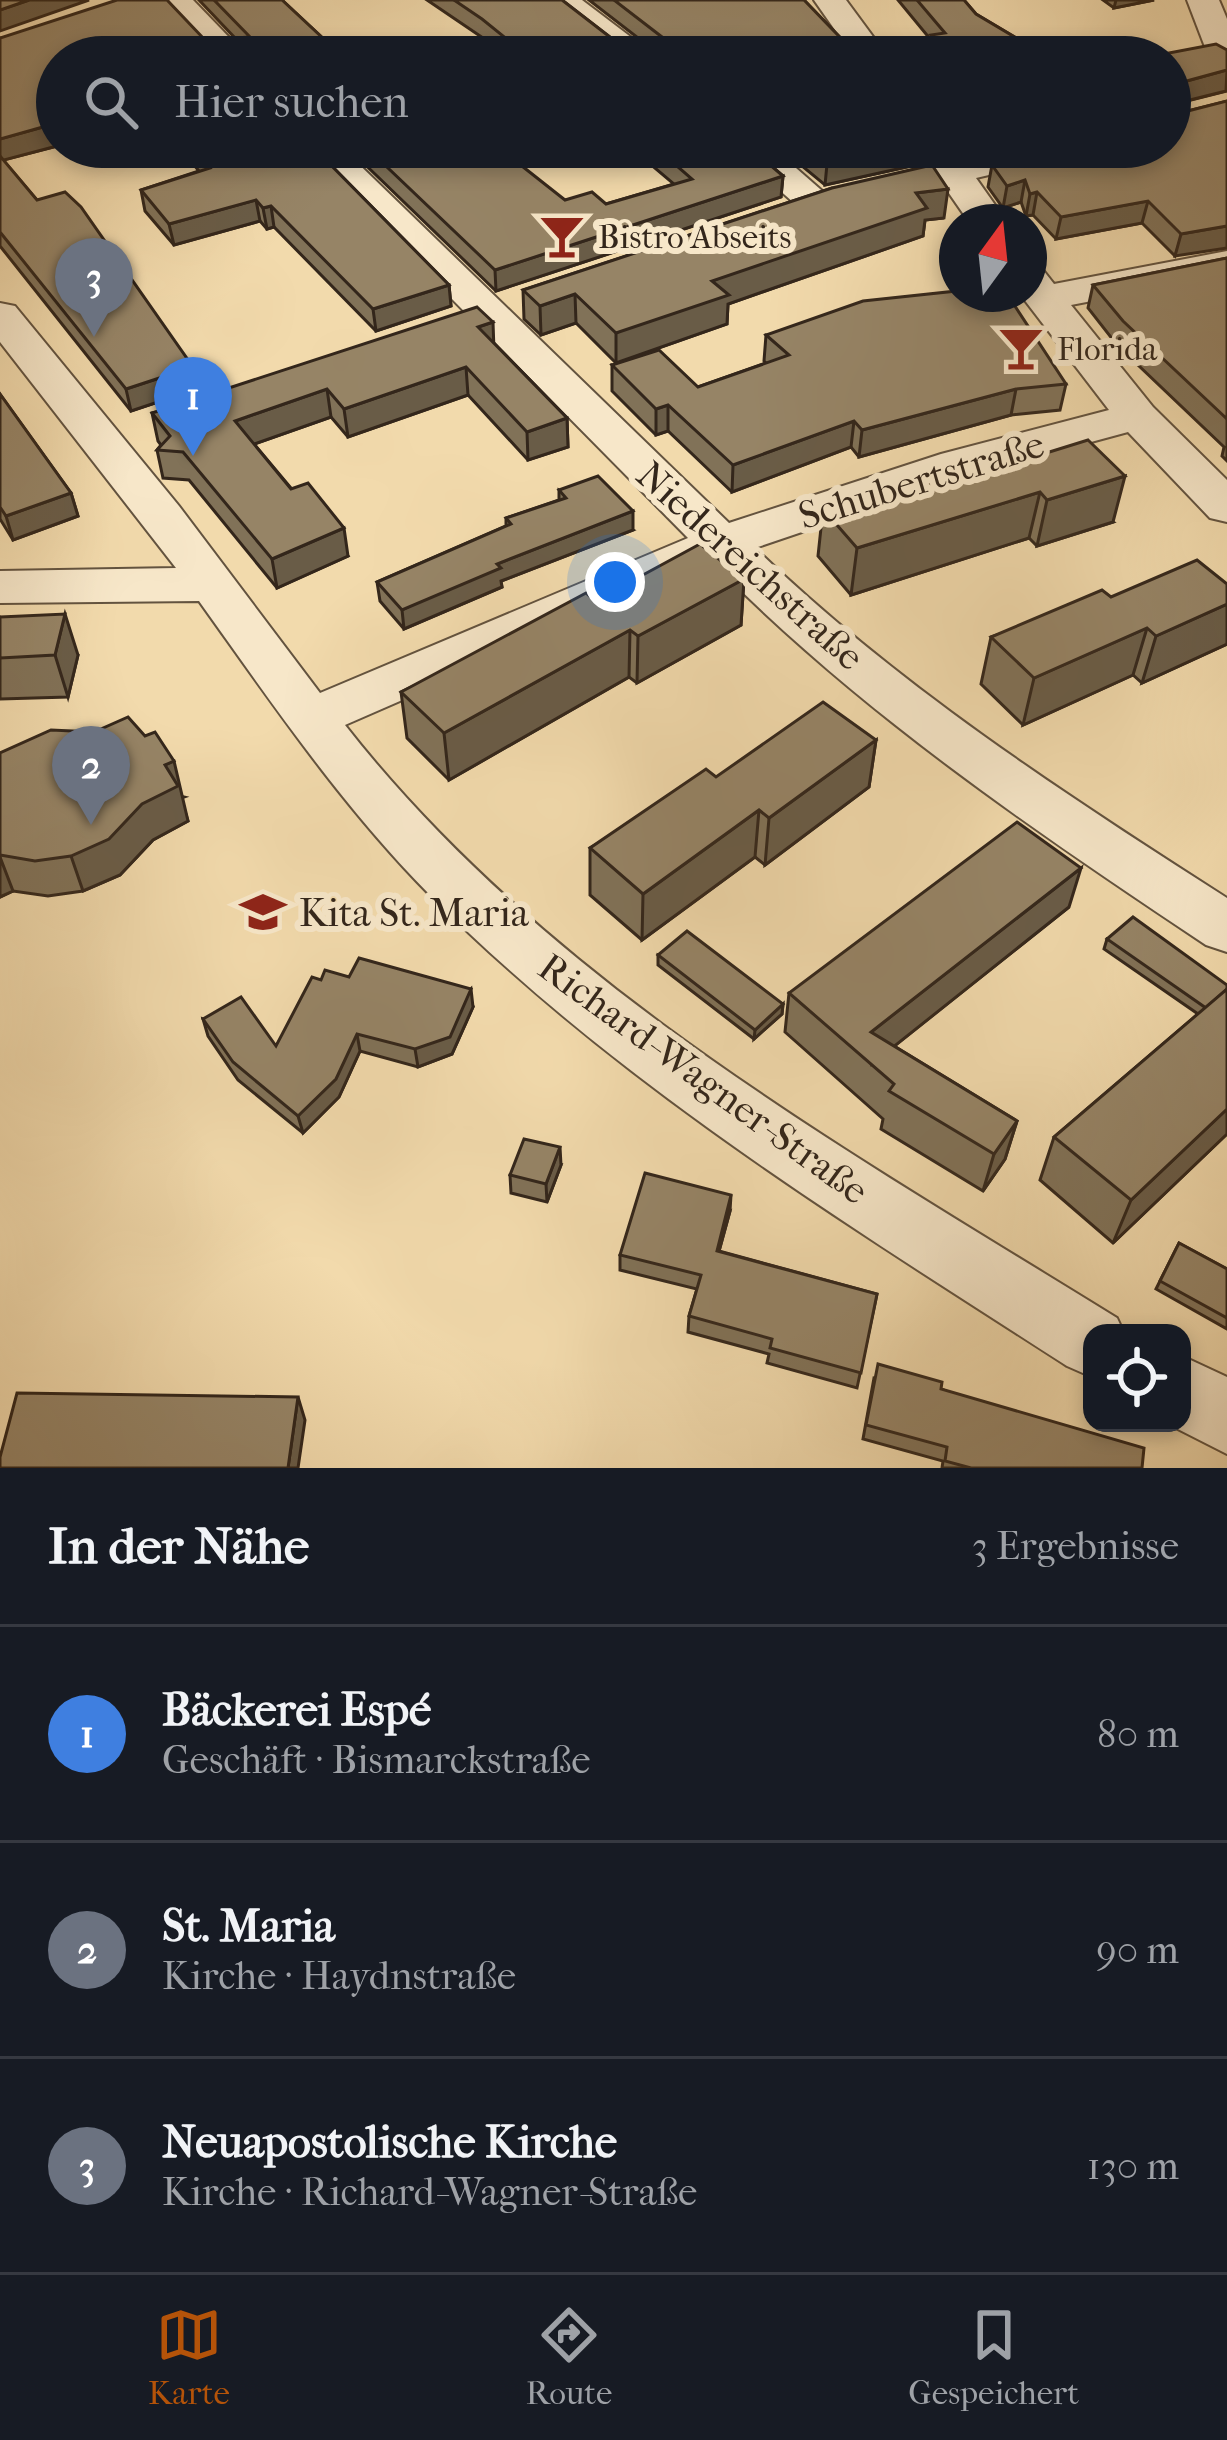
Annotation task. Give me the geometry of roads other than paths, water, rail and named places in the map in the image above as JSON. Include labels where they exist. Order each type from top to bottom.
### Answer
[{"type":"street","points":[[175,0],[210,36]]},
{"type":"street","points":[[561,0],[611,36]]},
{"type":"street","points":[[830,0],[856,36]]},
{"type":"street","points":[[1203,0],[1227,60]]},
{"type":"street","name":"Niedereichstraße","points":[[341,168],[799,620],[1081,833],[1227,928]]},
{"type":"street","points":[[774,168],[817,203]]},
{"type":"street","points":[[773,218],[921,168]]},
{"type":"street","points":[[951,168],[976,204]]},
{"type":"street","points":[[1047,287],[1227,263]]},
{"type":"street","points":[[438,327],[528,298]]},
{"type":"street","points":[[1047,302],[1136,416],[1227,507]]},
{"type":"street","name":"Richard-Wagner-Straße","points":[[0,315],[103,440],[372,796],[575,991],[783,1146],[1083,1336]]},
{"type":"street","name":"Schubertstraße","points":[[311,718],[720,543],[957,464],[1136,416]]},
{"type":"street","points":[[103,440],[148,425]]},
{"type":"street","points":[[0,587],[213,584]]},
{"type":"street","points":[[1191,1397],[1227,1417]]},
{"type":"place","name":"Bistro Abseits","points":[[562,236]]},
{"type":"place","name":"Neuapostolische Kirche","points":[[94,337]]},
{"type":"place","name":"Florida","points":[[1021,348]]},
{"type":"place","name":"Bäckerei Espé","points":[[193,456]]},
{"type":"place","name":"St. Maria","points":[[91,825]]},
{"type":"place","name":"Kita St. Maria","points":[[263,912]]}]
